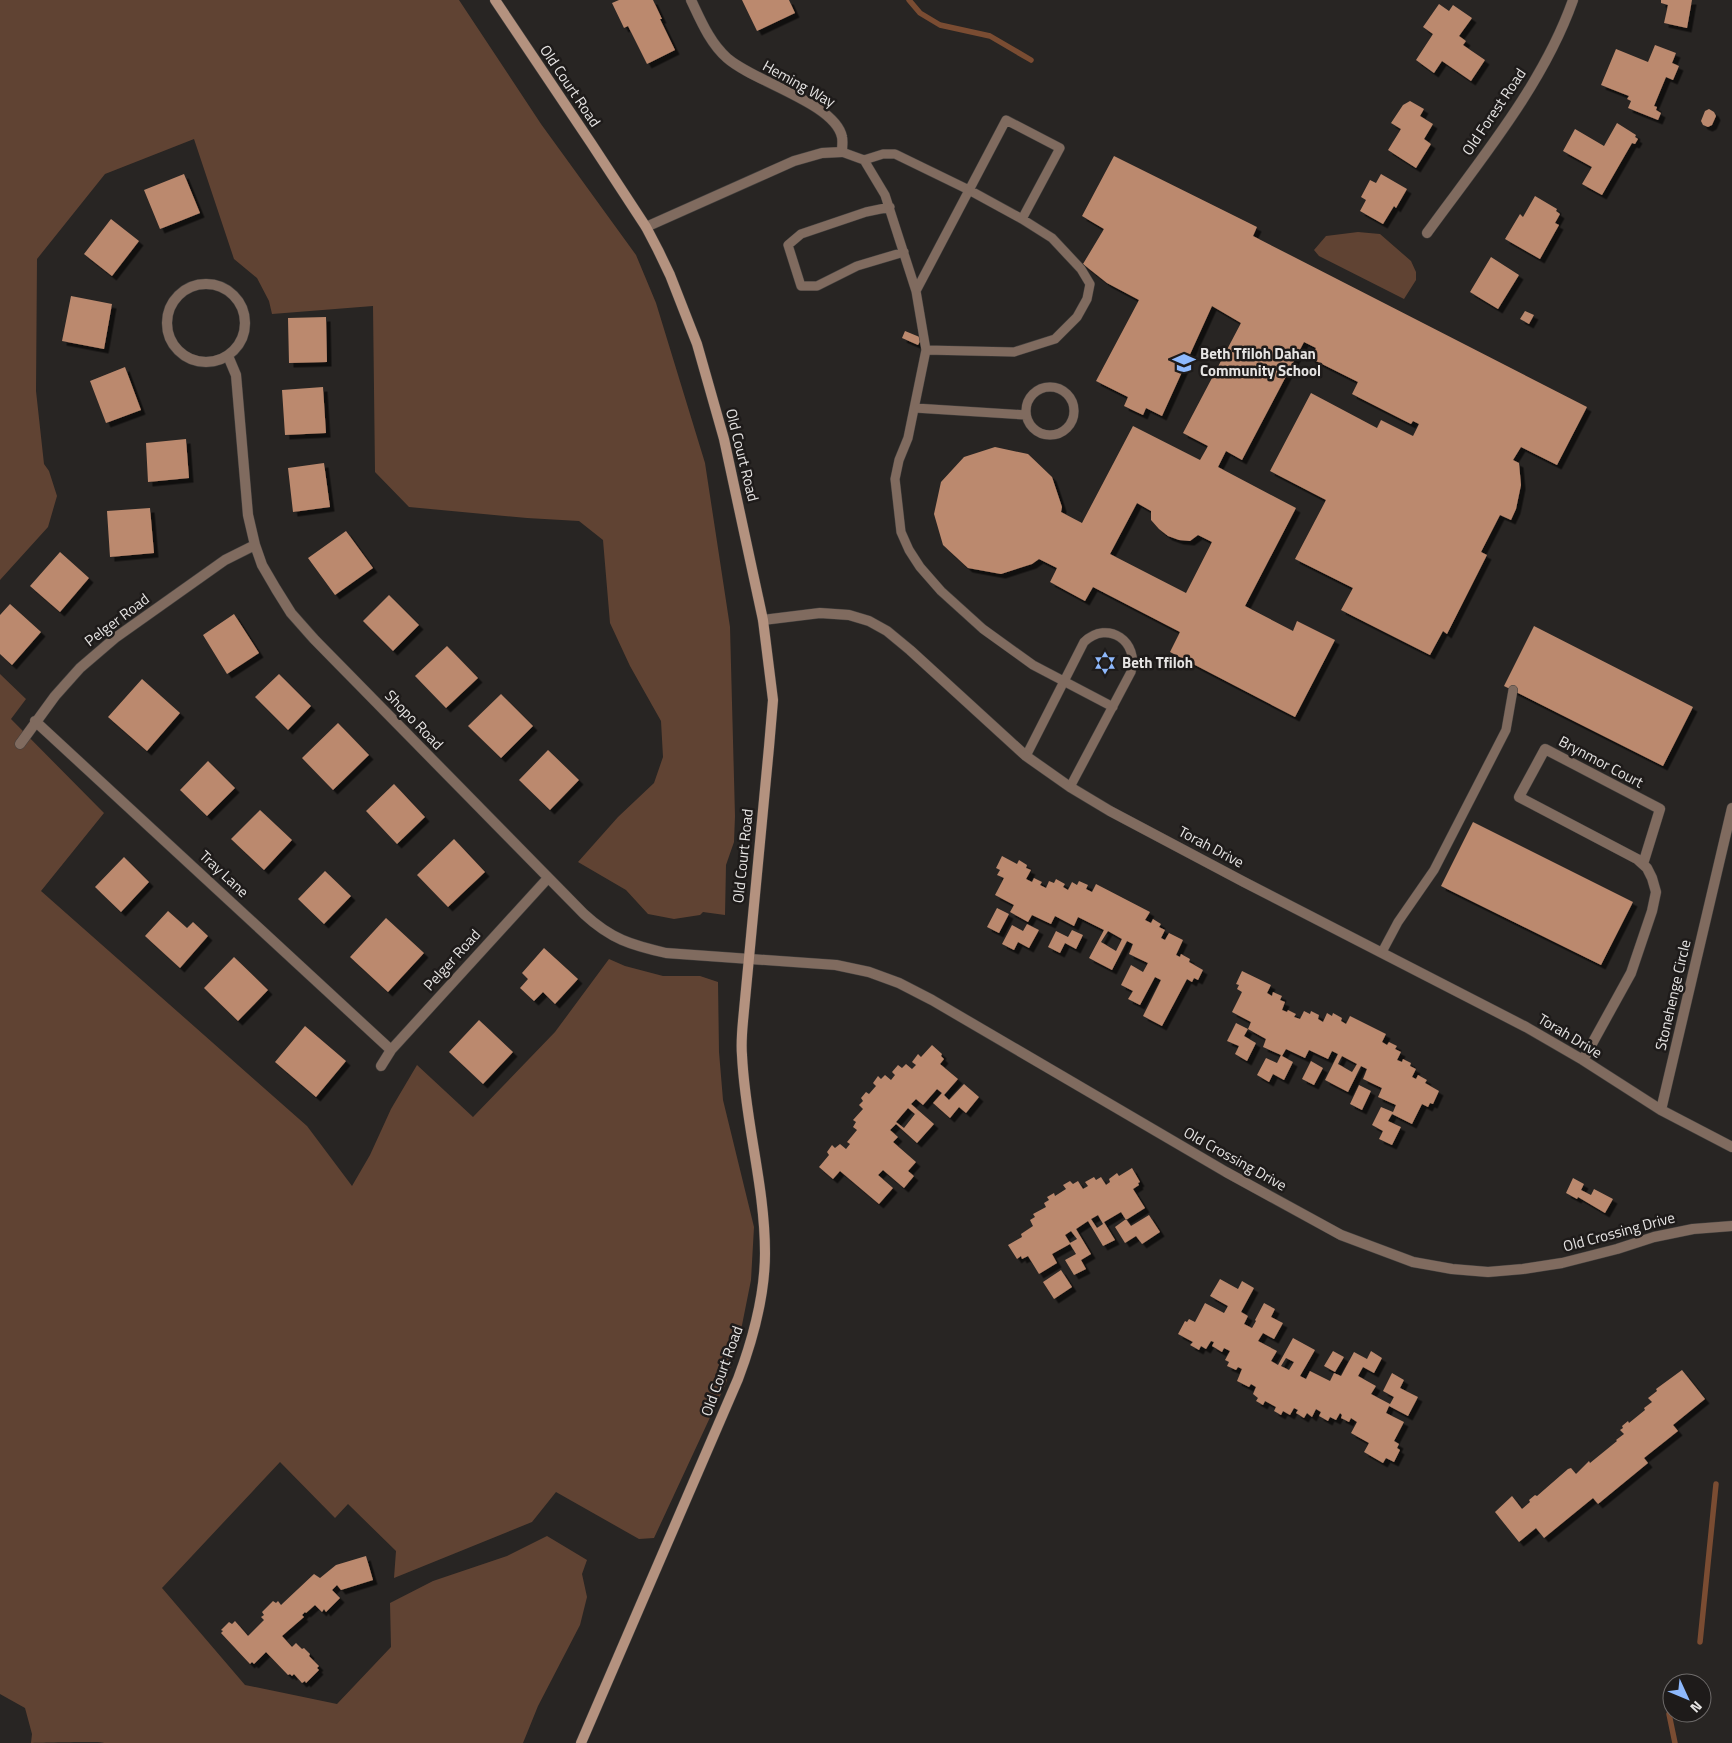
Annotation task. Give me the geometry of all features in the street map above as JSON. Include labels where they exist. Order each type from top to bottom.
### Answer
[{"type":"main road","name":"Old Court Road","points":[[495,0],[646,228],[670,275],[697,344],[724,439],[763,620],[772,700],[772,717],[742,1021],[742,1055],[746,1095],[763,1208],[765,1254],[761,1303],[747,1355],[738,1379],[581,1743]]},
{"type":"street","name":"Heming Way","points":[[691,0],[707,33],[717,48],[728,59],[744,71],[818,108],[830,116],[843,137],[842,152]]},
{"type":"street","name":"Old Forest Road","points":[[1427,233],[1502,131],[1542,68],[1573,0]]},
{"type":"street","points":[[646,228],[794,161],[822,153],[842,152]]},
{"type":"street","points":[[208,284],[225,288],[238,300],[244,315],[244,332],[236,348],[228,356],[217,361],[200,362],[189,359],[176,349],[170,339],[166,322],[170,306],[181,292],[191,286],[208,284]]},
{"type":"street","name":"Shopo Road","points":[[228,356],[236,376],[248,515],[255,545],[262,566],[291,613],[314,639],[594,924],[618,939],[640,947],[666,953],[748,960]]},
{"type":"street","name":"Pelger Road","points":[[20,744],[35,721],[80,668],[115,638],[225,560],[255,545]]},
{"type":"street","name":"Torah Drive","points":[[763,620],[820,613],[849,615],[869,621],[887,631],[910,650],[1026,756],[1070,787],[1110,811],[1244,882],[1526,1027],[1583,1060],[1661,1110]]},
{"type":"street","name":"Tray Lane","points":[[35,721],[391,1050]]},
{"type":"street","name":"Brynmor Court","points":[[1545,749],[1660,809],[1643,864],[1637,859],[1519,797],[1545,749]]},
{"type":"street","name":"Stonehenge Circle","points":[[1661,1110],[1732,808]]},
{"type":"street","points":[[1583,1060],[1631,973],[1652,911],[1656,892],[1652,878],[1643,864]]},
{"type":"street","name":"Pelger Road","points":[[381,1066],[391,1050],[548,878]]},
{"type":"street","name":"Old Crossing Drive","points":[[748,960],[836,966],[869,972],[899,983],[932,1000],[1226,1172],[1341,1235],[1413,1262],[1452,1269],[1488,1272],[1523,1269],[1562,1263],[1678,1232],[1732,1226]]},
{"type":"street","points":[[1661,1110],[1732,1147]]},
{"type":"lane","points":[[916,291],[1006,120],[1060,148],[1022,219]]},
{"type":"lane","points":[[842,152],[864,160],[883,154],[895,154],[969,190],[1052,238],[1090,284],[1087,299],[1077,317],[1055,339],[1014,352],[926,350]]},
{"type":"lane","points":[[864,160],[886,195],[916,291],[926,350],[908,438],[899,460],[895,479],[901,532],[909,550],[920,567],[941,591],[983,629],[1033,665],[1113,707]]},
{"type":"lane","points":[[890,208],[866,212],[801,234],[788,245],[794,268],[801,286],[816,286],[857,266],[904,252]]},
{"type":"lane","points":[[1048,387],[1063,390],[1073,403],[1073,419],[1063,432],[1056,435],[1040,433],[1033,429],[1026,415],[1029,399],[1040,389],[1048,387]]},
{"type":"lane","points":[[915,408],[1026,415]]},
{"type":"lane","points":[[1026,756],[1084,642],[1092,635],[1102,632],[1111,633],[1121,639],[1131,649],[1134,662],[1131,672],[1070,787]]},
{"type":"lane","points":[[1382,952],[1398,922],[1434,870],[1506,730],[1513,690]]},
{"type":"shaded area","points":[[0,0],[459,0],[541,124],[636,255],[656,303],[705,463],[730,627],[735,816],[734,842],[726,865],[725,915],[703,912],[700,915],[674,919],[648,914],[626,890],[578,862],[618,817],[654,783],[663,757],[661,721],[630,666],[610,623],[603,540],[579,521],[409,507],[375,472],[373,306],[272,314],[269,301],[257,278],[234,259],[194,139],[105,174],[37,259],[36,391],[44,464],[49,471],[57,496],[48,527],[0,580]]},
{"type":"shaded area","points":[[1358,232],[1380,234],[1411,261],[1416,272],[1416,280],[1404,299],[1319,256],[1314,250],[1326,236]]},
{"type":"shaded area","points":[[0,674],[26,699],[11,719],[104,813],[41,891],[307,1126],[352,1186],[370,1155],[391,1109],[417,1065],[473,1117],[555,1032],[609,959],[625,966],[663,976],[700,976],[718,982],[719,1052],[723,1100],[754,1227],[751,1280],[742,1325],[726,1383],[654,1538],[639,1539],[556,1492],[532,1522],[394,1578],[396,1551],[348,1504],[335,1518],[280,1462],[162,1588],[245,1685],[337,1704],[391,1647],[390,1603],[433,1581],[507,1556],[547,1536],[587,1560],[582,1574],[587,1597],[580,1625],[538,1706],[523,1743],[31,1743],[32,1734],[25,1708],[0,1694]]},
{"type":"building","points":[[619,0],[653,0],[675,50],[647,64],[628,26],[624,28],[612,3]]},
{"type":"building","points":[[742,0],[789,0],[795,13],[757,31]]},
{"type":"building","points":[[1661,0],[1692,0],[1687,28],[1664,23],[1668,5],[1661,3]]},
{"type":"building","points":[[1439,4],[1449,11],[1453,5],[1472,18],[1459,36],[1466,41],[1463,45],[1485,60],[1471,81],[1442,61],[1434,73],[1416,60],[1433,34],[1423,27]]},
{"type":"building","points":[[1655,45],[1676,53],[1672,63],[1679,66],[1673,80],[1666,77],[1654,106],[1661,113],[1658,120],[1628,108],[1631,101],[1627,99],[1629,96],[1601,85],[1616,49],[1648,62]]},
{"type":"building","points":[[1410,101],[1424,109],[1420,116],[1433,124],[1424,139],[1431,144],[1416,168],[1388,150],[1401,129],[1391,123],[1403,105]]},
{"type":"building","points":[[1709,109],[1716,116],[1712,125],[1708,127],[1703,125],[1701,121],[1705,111]]},
{"type":"building","points":[[1617,123],[1636,135],[1635,137],[1638,139],[1635,144],[1632,143],[1602,195],[1582,184],[1592,167],[1563,151],[1575,129],[1604,146]]},
{"type":"building","points":[[1114,156],[1257,227],[1253,236],[1587,407],[1557,465],[1521,447],[1513,460],[1519,463],[1521,485],[1516,509],[1511,520],[1500,515],[1481,552],[1487,555],[1447,634],[1443,631],[1430,655],[1341,610],[1353,588],[1295,559],[1326,500],[1270,471],[1311,393],[1377,428],[1381,420],[1413,436],[1419,424],[1413,421],[1411,424],[1352,394],[1358,382],[1310,358],[1316,348],[1304,342],[1242,460],[1226,451],[1218,467],[1296,508],[1245,606],[1293,631],[1297,621],[1335,640],[1295,717],[1170,652],[1180,632],[1093,587],[1085,601],[1050,582],[1057,568],[1039,559],[1032,564],[1001,574],[968,568],[943,545],[934,514],[941,482],[964,457],[995,447],[1028,454],[1052,477],[1062,507],[1061,512],[1082,523],[1133,426],[1200,460],[1208,446],[1183,433],[1241,323],[1212,306],[1162,416],[1146,408],[1143,415],[1124,406],[1128,397],[1096,381],[1139,300],[1107,283],[1083,264],[1104,229],[1082,216]],"holes":[[[1137,503],[1151,511],[1151,520],[1168,536],[1190,541],[1198,535],[1212,542],[1186,593],[1110,554]]]},
{"type":"building","points":[[184,174],[200,213],[160,229],[144,190]]},
{"type":"building","points":[[1381,174],[1407,189],[1396,208],[1394,206],[1383,224],[1360,211],[1366,200],[1361,197],[1370,180],[1376,183]]},
{"type":"building","points":[[1535,196],[1557,209],[1556,211],[1560,214],[1555,223],[1559,225],[1540,259],[1505,239],[1520,214],[1523,217]]},
{"type":"building","points":[[111,219],[139,241],[112,276],[84,254]]},
{"type":"building","points":[[1491,257],[1519,275],[1498,309],[1470,292]]},
{"type":"building","points":[[71,296],[112,304],[104,349],[62,341]]},
{"type":"building","points":[[1525,311],[1534,315],[1529,324],[1520,319]]},
{"type":"building","points":[[326,317],[327,362],[289,363],[288,318]]},
{"type":"building","points":[[905,331],[922,338],[918,345],[902,338]]},
{"type":"building","points":[[125,367],[141,410],[106,423],[90,381]]},
{"type":"building","points":[[323,387],[326,433],[285,435],[282,390]]},
{"type":"building","points":[[186,439],[189,478],[148,482],[146,443]]},
{"type":"building","points":[[324,463],[330,507],[293,512],[288,468]]},
{"type":"building","points":[[150,508],[154,553],[110,557],[107,511]]},
{"type":"building","points":[[346,531],[373,568],[335,595],[308,558]]},
{"type":"building","points":[[60,552],[89,578],[60,612],[30,586]]},
{"type":"building","points":[[389,595],[419,625],[393,651],[363,621]]},
{"type":"building","points":[[10,604],[41,632],[12,665],[0,654],[0,615]]},
{"type":"building","points":[[234,614],[259,653],[227,674],[203,635]]},
{"type":"building","points":[[1534,626],[1693,707],[1663,766],[1504,686]]},
{"type":"building","points":[[447,646],[478,678],[446,708],[415,676]]},
{"type":"building","points":[[279,674],[311,706],[288,730],[255,697]]},
{"type":"building","points":[[142,679],[180,713],[147,751],[108,717]]},
{"type":"building","points":[[501,694],[533,726],[501,758],[468,726]]},
{"type":"building","points":[[338,723],[369,755],[333,790],[302,758]]},
{"type":"building","points":[[548,750],[579,780],[550,810],[519,780]]},
{"type":"building","points":[[208,761],[235,788],[207,816],[180,790]]},
{"type":"building","points":[[394,784],[425,817],[397,844],[366,811]]},
{"type":"building","points":[[260,810],[292,840],[264,870],[231,839]]},
{"type":"building","points":[[1473,822],[1633,902],[1601,965],[1441,886]]},
{"type":"building","points":[[454,839],[485,872],[448,907],[417,875]]},
{"type":"building","points":[[1002,856],[1017,864],[1019,860],[1027,865],[1026,868],[1031,870],[1026,879],[1032,882],[1034,878],[1042,882],[1040,885],[1046,888],[1049,881],[1054,883],[1056,879],[1065,884],[1063,887],[1068,890],[1072,882],[1077,885],[1079,881],[1088,885],[1086,889],[1092,892],[1096,884],[1150,912],[1145,920],[1151,923],[1153,919],[1161,924],[1159,927],[1165,930],[1161,938],[1165,940],[1169,933],[1183,940],[1176,955],[1180,957],[1181,954],[1190,959],[1189,962],[1203,970],[1198,980],[1194,978],[1192,982],[1187,979],[1162,1026],[1143,1016],[1161,980],[1155,977],[1140,1005],[1128,999],[1133,991],[1121,985],[1131,965],[1143,972],[1148,963],[1129,954],[1133,944],[1127,941],[1112,970],[1089,958],[1104,930],[1078,917],[1074,926],[1055,916],[1051,924],[1032,915],[1028,922],[1010,912],[1014,905],[995,895],[1004,878],[997,875],[1000,870],[996,868]],"holes":[[[1108,931],[1122,939],[1116,951],[1101,942]]]},
{"type":"building","points":[[124,857],[149,882],[121,912],[95,887]]},
{"type":"building","points":[[325,871],[351,896],[324,924],[298,899]]},
{"type":"building","points":[[997,908],[1009,914],[999,933],[987,927]]},
{"type":"building","points":[[168,911],[187,928],[193,922],[208,936],[180,968],[145,936]]},
{"type":"building","points":[[386,918],[424,953],[388,992],[350,957]]},
{"type":"building","points":[[1027,924],[1039,930],[1029,948],[1018,942],[1014,950],[1002,944],[1012,925],[1023,931]]},
{"type":"building","points":[[1072,930],[1083,935],[1076,949],[1065,943],[1060,953],[1048,947],[1056,931],[1068,937]]},
{"type":"building","points":[[544,948],[578,979],[555,1004],[543,992],[534,1001],[520,988],[528,979],[522,973]]},
{"type":"building","points":[[234,957],[268,990],[238,1021],[204,988]]},
{"type":"building","points":[[1242,971],[1271,985],[1267,993],[1272,996],[1273,992],[1282,996],[1280,1000],[1285,1002],[1282,1010],[1287,1012],[1288,1010],[1296,1014],[1294,1017],[1300,1019],[1304,1011],[1310,1014],[1311,1011],[1319,1015],[1318,1019],[1323,1022],[1327,1013],[1332,1016],[1333,1013],[1342,1018],[1341,1021],[1346,1024],[1350,1016],[1386,1034],[1382,1042],[1387,1045],[1389,1042],[1397,1046],[1395,1049],[1401,1052],[1397,1060],[1402,1062],[1403,1059],[1411,1063],[1410,1066],[1416,1069],[1412,1077],[1416,1079],[1418,1075],[1427,1080],[1425,1083],[1439,1091],[1433,1104],[1430,1103],[1428,1107],[1422,1104],[1412,1124],[1392,1114],[1388,1121],[1401,1127],[1392,1145],[1379,1139],[1383,1131],[1372,1125],[1381,1107],[1393,1112],[1396,1105],[1378,1097],[1382,1088],[1363,1079],[1367,1069],[1361,1066],[1348,1092],[1325,1080],[1338,1054],[1332,1051],[1328,1059],[1309,1050],[1305,1058],[1286,1049],[1282,1056],[1293,1062],[1284,1080],[1273,1074],[1269,1082],[1257,1075],[1266,1058],[1277,1063],[1281,1055],[1263,1047],[1266,1039],[1248,1029],[1251,1022],[1232,1012],[1242,992],[1237,989],[1239,985],[1236,984]],"holes":[[[1342,1056],[1357,1064],[1352,1072],[1338,1064]]]},
{"type":"building","points":[[479,1020],[513,1052],[483,1084],[449,1052]]},
{"type":"building","points":[[1236,1023],[1248,1029],[1244,1036],[1256,1043],[1247,1061],[1235,1054],[1239,1046],[1227,1041]]},
{"type":"building","points":[[305,1026],[346,1061],[316,1097],[275,1062]]},
{"type":"building","points":[[932,1045],[942,1054],[941,1056],[944,1059],[940,1064],[958,1079],[944,1095],[949,1100],[964,1084],[979,1097],[966,1113],[959,1107],[950,1118],[933,1103],[942,1093],[937,1089],[923,1105],[916,1099],[911,1104],[934,1124],[917,1143],[896,1124],[890,1130],[898,1137],[893,1142],[916,1162],[908,1171],[914,1176],[904,1188],[883,1170],[878,1175],[893,1188],[879,1204],[840,1171],[833,1179],[819,1167],[829,1155],[827,1152],[832,1145],[835,1148],[840,1144],[846,1149],[850,1144],[847,1142],[857,1130],[853,1127],[856,1122],[853,1120],[863,1109],[859,1105],[863,1101],[861,1098],[866,1092],[869,1094],[876,1086],[873,1083],[878,1076],[881,1079],[885,1075],[891,1080],[895,1075],[892,1072],[898,1065],[902,1068],[906,1064],[912,1069],[916,1065],[912,1062],[918,1054],[921,1057]],"holes":[[[908,1108],[915,1114],[904,1128],[896,1122]]]},
{"type":"building","points":[[1311,1061],[1323,1068],[1314,1085],[1302,1079]]},
{"type":"building","points":[[1359,1085],[1371,1091],[1362,1110],[1350,1104]]},
{"type":"building","points":[[1132,1168],[1140,1182],[1133,1189],[1145,1208],[1126,1220],[1121,1212],[1104,1222],[1115,1240],[1103,1246],[1088,1221],[1076,1229],[1091,1254],[1081,1260],[1086,1269],[1074,1275],[1065,1260],[1076,1254],[1070,1244],[1052,1254],[1057,1263],[1039,1274],[1028,1256],[1022,1259],[1021,1256],[1017,1259],[1008,1245],[1022,1237],[1021,1234],[1033,1226],[1030,1220],[1035,1217],[1033,1214],[1046,1207],[1044,1203],[1049,1200],[1047,1197],[1054,1193],[1055,1196],[1066,1189],[1063,1185],[1070,1181],[1073,1184],[1078,1181],[1083,1189],[1088,1186],[1085,1182],[1094,1177],[1096,1180],[1101,1177],[1106,1185],[1110,1182],[1109,1179],[1117,1173],[1119,1176]],"holes":[[[1098,1215],[1103,1224],[1097,1228],[1091,1219]],[[1071,1231],[1077,1239],[1070,1243],[1065,1235]]]},
{"type":"building","points":[[1573,1178],[1584,1184],[1581,1190],[1591,1195],[1594,1189],[1613,1199],[1605,1213],[1578,1197],[1577,1199],[1566,1193]]},
{"type":"building","points":[[1149,1215],[1160,1232],[1142,1244],[1136,1236],[1125,1243],[1115,1227],[1126,1219],[1131,1226]]},
{"type":"building","points":[[1061,1270],[1072,1287],[1054,1299],[1043,1282]]},
{"type":"building","points":[[1220,1279],[1238,1289],[1242,1281],[1254,1288],[1241,1312],[1248,1316],[1244,1324],[1252,1328],[1264,1303],[1275,1309],[1271,1317],[1283,1323],[1274,1339],[1263,1333],[1258,1341],[1277,1351],[1271,1361],[1278,1365],[1293,1338],[1315,1350],[1300,1376],[1306,1379],[1310,1371],[1330,1381],[1334,1373],[1341,1376],[1354,1352],[1367,1359],[1371,1351],[1382,1358],[1374,1373],[1363,1367],[1358,1376],[1376,1386],[1371,1394],[1390,1404],[1394,1397],[1383,1391],[1392,1373],[1404,1380],[1400,1388],[1418,1397],[1408,1416],[1389,1406],[1386,1413],[1404,1422],[1394,1441],[1399,1444],[1397,1448],[1400,1450],[1394,1462],[1386,1458],[1383,1463],[1364,1452],[1369,1443],[1351,1433],[1357,1422],[1351,1418],[1349,1422],[1341,1418],[1342,1415],[1340,1413],[1336,1420],[1330,1417],[1328,1421],[1319,1416],[1321,1412],[1316,1409],[1312,1417],[1307,1413],[1304,1418],[1296,1413],[1298,1410],[1294,1408],[1290,1415],[1283,1411],[1281,1415],[1274,1411],[1276,1407],[1265,1401],[1263,1405],[1256,1401],[1258,1398],[1253,1394],[1256,1387],[1251,1384],[1249,1387],[1237,1381],[1242,1369],[1238,1367],[1236,1370],[1227,1366],[1229,1362],[1225,1360],[1230,1351],[1224,1348],[1222,1352],[1212,1346],[1214,1342],[1211,1341],[1206,1349],[1201,1346],[1199,1350],[1190,1345],[1193,1342],[1178,1334],[1185,1321],[1187,1322],[1189,1319],[1195,1322],[1205,1303],[1224,1313],[1228,1306],[1210,1296]],"holes":[[[1286,1358],[1294,1362],[1289,1370],[1281,1366]]]},
{"type":"building","points":[[1333,1351],[1344,1357],[1335,1372],[1324,1366]]},
{"type":"building","points":[[1682,1370],[1705,1399],[1673,1425],[1678,1431],[1644,1458],[1648,1463],[1598,1504],[1593,1498],[1544,1538],[1536,1528],[1519,1542],[1495,1512],[1512,1496],[1522,1509],[1530,1502],[1529,1500],[1535,1495],[1537,1496],[1568,1469],[1571,1468],[1576,1474],[1589,1461],[1590,1463],[1617,1441],[1624,1434],[1620,1430],[1623,1428],[1622,1426],[1628,1421],[1629,1423],[1645,1410],[1644,1408],[1652,1402],[1648,1398],[1657,1391],[1656,1389]]},
{"type":"building","points":[[366,1556],[373,1580],[341,1590],[337,1585],[332,1590],[340,1598],[326,1612],[324,1609],[322,1612],[315,1605],[305,1612],[302,1615],[304,1617],[282,1636],[292,1647],[296,1643],[302,1649],[304,1648],[319,1666],[317,1668],[319,1670],[306,1683],[305,1681],[302,1683],[294,1674],[292,1676],[288,1675],[266,1652],[254,1664],[252,1662],[250,1664],[221,1633],[223,1631],[221,1630],[229,1622],[232,1624],[235,1621],[248,1636],[264,1620],[261,1617],[264,1615],[262,1612],[273,1601],[276,1603],[278,1601],[281,1605],[314,1574],[320,1578],[336,1565]]},
{"type":"waterway","points":[[909,0],[920,13],[940,25],[990,36],[1031,60]]},
{"type":"waterway","points":[[1700,1642],[1716,1484]]},
{"type":"waterway","points":[[1671,1723],[1675,1743]]},
{"type":"place","name":"Beth Tfiloh Dahan Community School","points":[[1184,363]]},
{"type":"place","name":"Beth Tfiloh","points":[[1105,663]]}]
